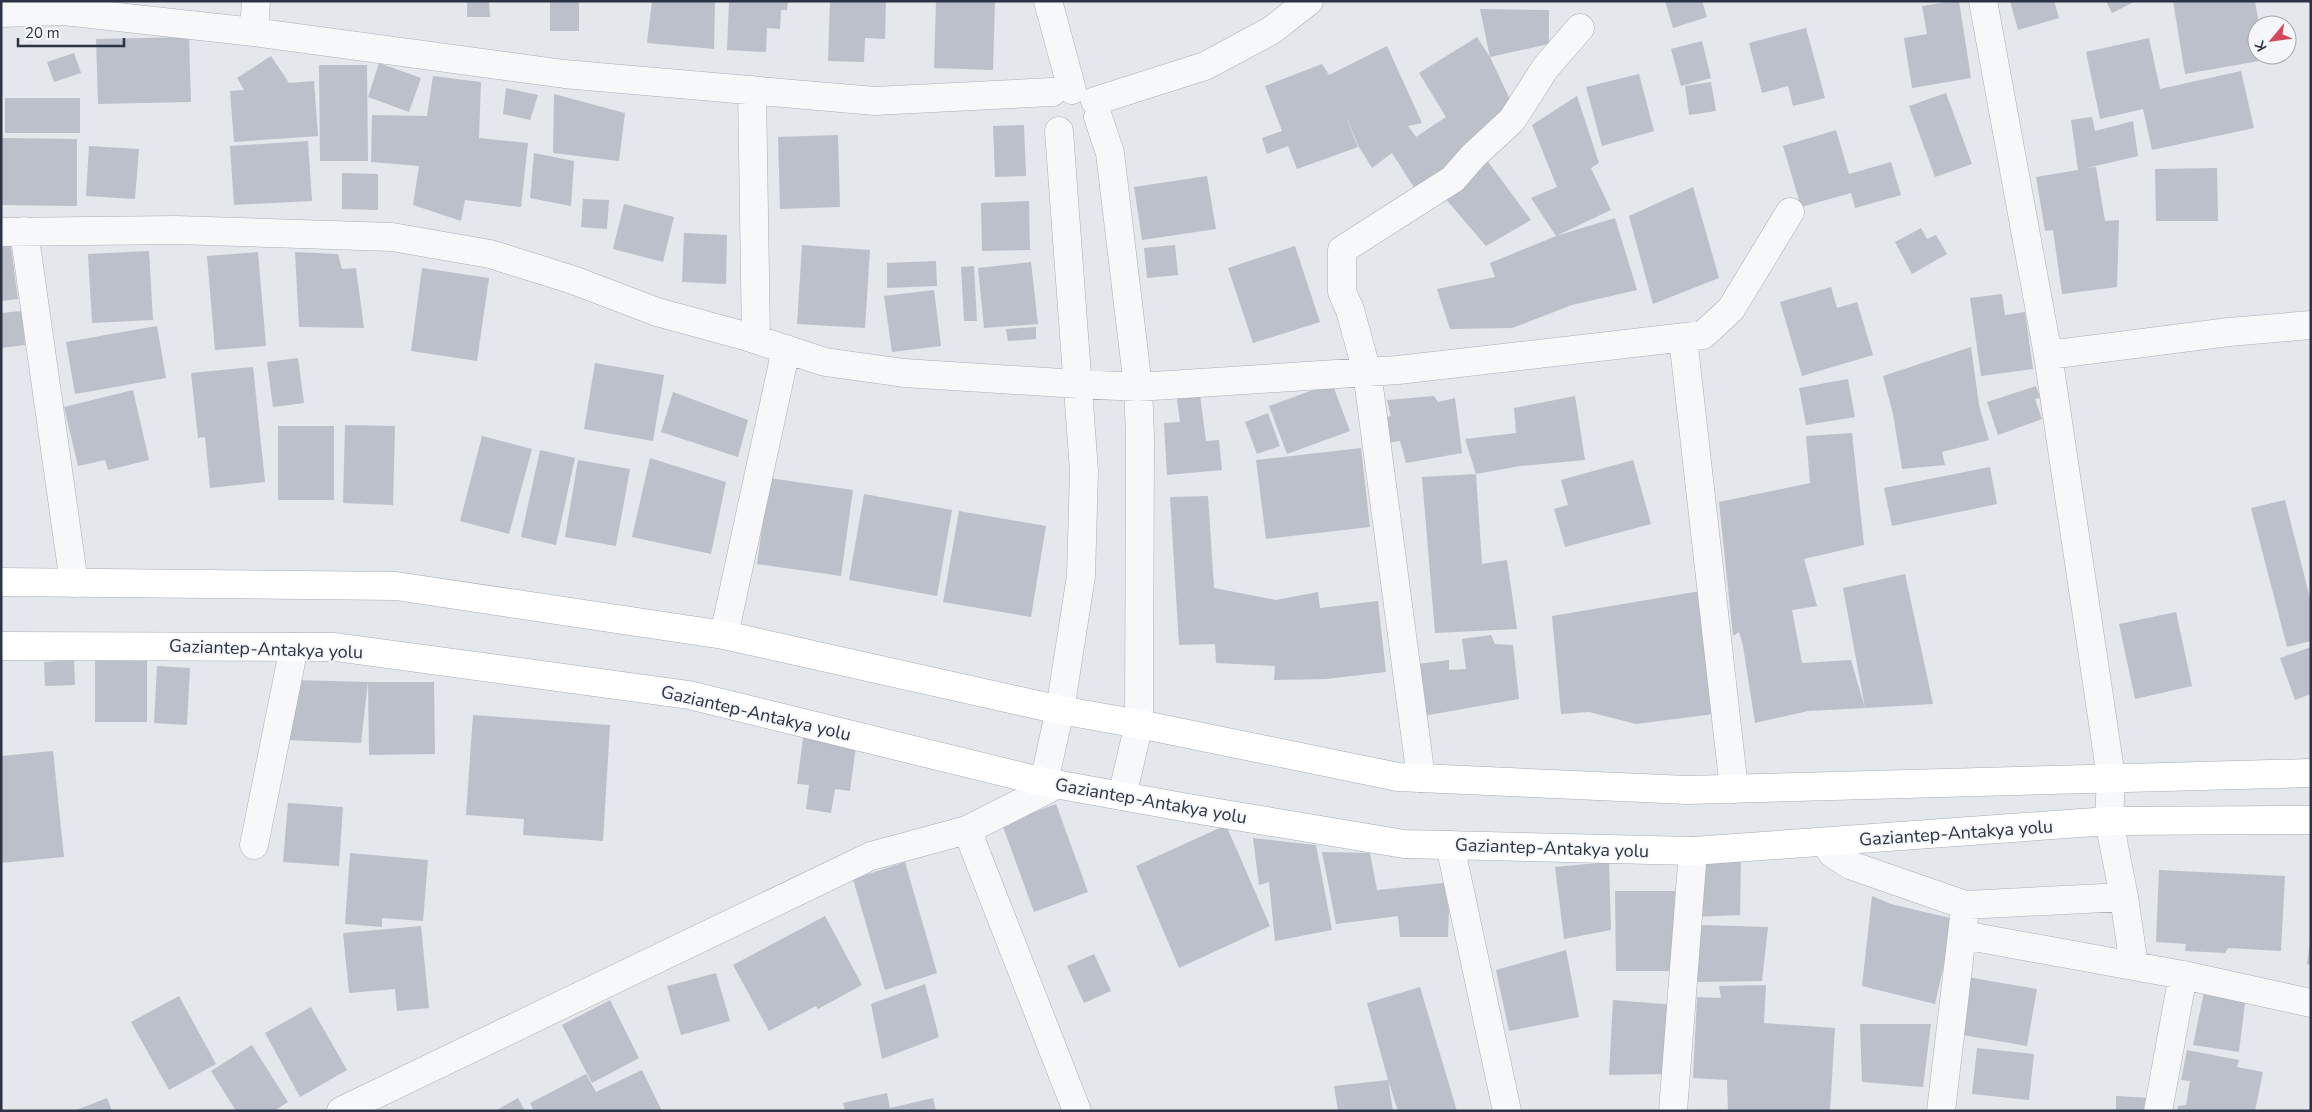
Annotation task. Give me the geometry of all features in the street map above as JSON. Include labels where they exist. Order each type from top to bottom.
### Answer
[{"type":"main road","points":[[1,582],[396,586],[724,635],[1060,710],[1139,724],[1398,777],[1687,790],[2311,773]]},
{"type":"main road","name":"Gaziantep-Antakya yolu","points":[[1,646],[335,647],[688,695],[1051,783],[1404,844],[1693,851],[1825,843],[2109,821],[2311,820]]},
{"type":"street","points":[[254,32],[256,1]]},
{"type":"street","points":[[1048,1],[1079,100],[1091,130],[1084,134],[1070,135],[1059,131]]},
{"type":"street","points":[[340,1111],[871,856],[967,830],[1051,783],[1060,710],[1081,576],[1084,471],[1059,131],[1052,113],[1079,100],[1205,66],[1272,30],[1309,1]]},
{"type":"street","points":[[1983,1],[2048,354],[2111,777],[2109,821],[2124,897],[2134,966]]},
{"type":"street","points":[[1,13],[64,12],[254,32],[564,74],[875,101],[1079,100]]},
{"type":"street","points":[[1421,778],[1366,372],[1350,310],[1342,292],[1342,250],[1453,179],[1473,156],[1512,120],[1546,67],[1580,28]]},
{"type":"street","points":[[752,90],[756,339]]},
{"type":"street","points":[[1079,100],[1110,153],[1138,386],[1140,529],[1139,724],[1122,796]]},
{"type":"street","points":[[74,583],[12,232],[176,230],[392,238],[490,254],[573,280],[657,312],[756,339],[825,362],[904,373],[1138,386],[1366,372],[1703,335],[1731,310],[1790,212]]},
{"type":"street","points":[[2048,354],[2229,332],[2311,325]]},
{"type":"street","points":[[1683,338],[1734,789]]},
{"type":"street","points":[[724,635],[786,349]]},
{"type":"street","points":[[254,845],[294,647]]},
{"type":"street","points":[[967,830],[1076,1111]]},
{"type":"street","points":[[1825,843],[1832,853],[1850,865],[1965,906],[2124,897]]},
{"type":"street","points":[[1450,845],[1507,1111]]},
{"type":"street","points":[[1673,1111],[1693,851]]},
{"type":"street","points":[[1941,1111],[1965,906]]},
{"type":"street","points":[[1963,935],[2182,975],[2311,1003]]},
{"type":"street","points":[[2158,1111],[2182,975]]},
{"type":"building","points":[[467,1],[489,1],[490,17],[467,17]]},
{"type":"building","points":[[550,1],[579,1],[579,31],[550,31]]},
{"type":"building","points":[[652,1],[715,1],[714,49],[647,43]]},
{"type":"building","points":[[729,1],[788,1],[787,10],[781,10],[780,29],[767,28],[766,52],[727,50]]},
{"type":"building","points":[[830,1],[886,1],[885,39],[865,38],[864,62],[828,61]]},
{"type":"building","points":[[936,1],[995,1],[993,70],[934,68]]},
{"type":"building","points":[[1665,1],[1702,1],[1707,17],[1673,28]]},
{"type":"building","points":[[1959,1],[1971,78],[1912,88],[1904,38],[1927,34],[1922,6]]},
{"type":"building","points":[[2010,1],[2054,1],[2059,18],[2018,30]]},
{"type":"building","points":[[2106,1],[2136,1],[2112,13]]},
{"type":"building","points":[[2173,1],[2255,1],[2257,15],[2247,15],[2247,63],[2185,74]]},
{"type":"building","points":[[1480,9],[1549,10],[1549,44],[1490,57]]},
{"type":"building","points":[[1806,28],[1825,98],[1793,106],[1788,86],[1762,93],[1749,43]]},
{"type":"building","points":[[189,37],[191,102],[98,104],[96,39]]},
{"type":"building","points":[[1477,37],[1490,57],[1514,108],[1463,145],[1467,158],[1415,189],[1392,153],[1372,168],[1359,147],[1345,114],[1358,147],[1297,169],[1288,146],[1267,154],[1262,138],[1282,131],[1265,86],[1322,64],[1329,75],[1387,46],[1422,123],[1408,126],[1416,137],[1446,117],[1419,73]]},
{"type":"building","points":[[2149,38],[2160,89],[2241,71],[2254,128],[2152,150],[2143,109],[2100,119],[2086,52]]},
{"type":"building","points":[[1702,41],[1711,78],[1681,86],[1671,49]]},
{"type":"building","points":[[74,53],[81,73],[54,82],[47,62]]},
{"type":"building","points":[[271,56],[289,83],[314,81],[318,136],[234,142],[230,91],[244,90],[237,78]]},
{"type":"building","points":[[379,63],[421,78],[409,112],[368,97]]},
{"type":"building","points":[[319,65],[367,65],[368,161],[320,161]]},
{"type":"building","points":[[1639,74],[1654,131],[1602,146],[1586,87]]},
{"type":"building","points":[[433,76],[481,82],[479,138],[528,143],[521,207],[465,200],[461,221],[413,205],[419,166],[371,162],[372,115],[427,116]]},
{"type":"building","points":[[1711,82],[1716,111],[1689,115],[1685,86]]},
{"type":"building","points":[[506,88],[538,95],[530,120],[503,114]]},
{"type":"building","points":[[1946,93],[1972,164],[1935,177],[1909,106]]},
{"type":"building","points":[[554,94],[625,113],[619,161],[553,153]]},
{"type":"building","points":[[1577,96],[1599,163],[1591,168],[1611,210],[1556,236],[1531,198],[1557,187],[1532,125]]},
{"type":"building","points":[[5,98],[80,98],[80,133],[5,133]]},
{"type":"building","points":[[2092,117],[2095,131],[2133,121],[2138,156],[2087,168],[2096,167],[2105,221],[2119,220],[2117,287],[2062,294],[2053,230],[2045,231],[2036,177],[2078,170],[2071,120]]},
{"type":"building","points":[[1024,125],[1026,176],[995,177],[993,126]]},
{"type":"building","points":[[1836,130],[1849,174],[1891,162],[1901,195],[1855,208],[1851,193],[1801,207],[1783,146]]},
{"type":"building","points":[[838,135],[840,207],[780,209],[778,137]]},
{"type":"building","points":[[1,138],[77,139],[77,206],[1,205]]},
{"type":"building","points":[[308,141],[312,201],[234,205],[230,146]]},
{"type":"building","points":[[89,146],[139,149],[135,199],[86,196]]},
{"type":"building","points":[[534,153],[574,161],[571,206],[530,198]]},
{"type":"building","points":[[1486,159],[1531,220],[1486,246],[1444,197]]},
{"type":"building","points":[[2217,168],[2218,221],[2156,221],[2155,169]]},
{"type":"building","points":[[342,173],[378,174],[378,210],[342,209]]},
{"type":"building","points":[[1207,176],[1216,229],[1142,240],[1134,187]]},
{"type":"building","points":[[1693,187],[1719,278],[1653,304],[1629,216]]},
{"type":"building","points":[[583,199],[609,200],[607,229],[581,227]]},
{"type":"building","points":[[1029,201],[1030,250],[982,251],[981,203]]},
{"type":"building","points":[[624,204],[674,217],[663,262],[613,249]]},
{"type":"building","points":[[1615,218],[1637,290],[1572,305],[1512,328],[1450,329],[1437,289],[1495,277],[1490,263],[1556,236]]},
{"type":"building","points":[[1921,228],[1927,239],[1936,235],[1947,254],[1912,274],[1895,242]]},
{"type":"building","points":[[9,232],[18,299],[1,301],[1,233]]},
{"type":"building","points":[[684,233],[727,235],[726,284],[682,282]]},
{"type":"building","points":[[802,245],[870,250],[865,328],[797,324]]},
{"type":"building","points":[[1175,245],[1178,275],[1147,278],[1144,248]]},
{"type":"building","points":[[1295,246],[1320,322],[1253,343],[1228,268]]},
{"type":"building","points":[[149,251],[153,320],[92,323],[88,254]]},
{"type":"building","points":[[258,252],[266,346],[215,350],[207,256]]},
{"type":"building","points":[[295,252],[338,254],[342,269],[356,268],[364,328],[299,327]]},
{"type":"building","points":[[936,261],[937,286],[887,288],[887,263]]},
{"type":"building","points":[[1031,262],[1038,324],[984,328],[978,268]]},
{"type":"building","points":[[974,266],[977,321],[964,321],[961,267]]},
{"type":"building","points":[[422,268],[489,278],[477,361],[411,351]]},
{"type":"building","points":[[1831,287],[1837,308],[1857,302],[1873,355],[1802,376],[1780,302]]},
{"type":"building","points":[[934,290],[941,346],[892,352],[884,296]]},
{"type":"building","points":[[2002,294],[2005,315],[2025,312],[2033,369],[1981,376],[1970,298]]},
{"type":"building","points":[[22,311],[25,345],[1,348],[1,313]]},
{"type":"building","points":[[157,326],[166,378],[75,394],[66,342]]},
{"type":"building","points":[[1036,327],[1036,339],[1008,341],[1006,329]]},
{"type":"building","points":[[1971,347],[1979,405],[1989,440],[1942,452],[1945,465],[1902,469],[1893,414],[1883,376]]},
{"type":"building","points":[[298,358],[304,403],[273,407],[267,362]]},
{"type":"building","points":[[595,363],[664,375],[653,441],[584,429]]},
{"type":"building","points":[[253,367],[265,482],[210,488],[205,437],[198,438],[191,373]]},
{"type":"building","points":[[1848,379],[1855,417],[1806,425],[1799,388]]},
{"type":"building","points":[[1332,383],[1350,431],[1287,454],[1269,406]]},
{"type":"building","points":[[2036,386],[2040,398],[2035,399],[2042,419],[1998,435],[1987,402]]},
{"type":"building","points":[[133,390],[149,460],[108,470],[105,460],[78,466],[64,407]]},
{"type":"building","points":[[673,392],[748,420],[738,457],[661,432]]},
{"type":"building","points":[[1200,395],[1206,441],[1219,440],[1222,470],[1167,475],[1164,423],[1180,422],[1177,399]]},
{"type":"building","points":[[1434,396],[1438,402],[1455,398],[1462,453],[1406,463],[1400,441],[1387,443],[1383,418],[1391,416],[1387,400]]},
{"type":"building","points":[[1575,396],[1585,460],[1520,466],[1476,474],[1465,439],[1516,433],[1514,408]]},
{"type":"building","points":[[1268,413],[1280,446],[1257,454],[1245,422]]},
{"type":"building","points":[[345,425],[395,426],[393,505],[343,503]]},
{"type":"building","points":[[278,426],[334,426],[334,500],[278,500]]},
{"type":"building","points":[[1852,433],[1864,545],[1804,559],[1817,606],[1792,610],[1802,663],[1851,660],[1865,708],[1808,711],[1755,723],[1743,646],[1739,632],[1733,636],[1719,502],[1810,483],[1806,436]]},
{"type":"building","points":[[482,436],[532,449],[509,534],[460,521]]},
{"type":"building","points":[[1361,448],[1370,527],[1266,539],[1256,460]]},
{"type":"building","points":[[540,450],[575,458],[556,545],[521,537]]},
{"type":"building","points":[[650,458],[726,482],[711,554],[632,537]]},
{"type":"building","points":[[578,460],[630,469],[616,546],[565,537]]},
{"type":"building","points":[[1633,460],[1651,524],[1565,547],[1554,509],[1568,505],[1561,480]]},
{"type":"building","points":[[1990,467],[1997,504],[1892,526],[1884,488]]},
{"type":"building","points":[[1476,474],[1482,564],[1507,560],[1517,629],[1435,633],[1422,477]]},
{"type":"building","points":[[769,478],[853,490],[841,576],[757,564]]},
{"type":"building","points":[[864,494],[952,510],[937,596],[849,580]]},
{"type":"building","points":[[1208,496],[1214,588],[1276,600],[1318,592],[1320,608],[1378,601],[1386,672],[1326,679],[1274,680],[1275,666],[1216,663],[1215,644],[1179,645],[1170,497]]},
{"type":"building","points":[[2285,500],[2311,602],[2311,641],[2287,647],[2251,508]]},
{"type":"building","points":[[959,511],[1046,526],[1031,617],[943,602]]},
{"type":"building","points":[[1905,574],[1933,704],[1865,708],[1843,588]]},
{"type":"building","points":[[1700,591],[1714,714],[1636,724],[1589,712],[1561,714],[1552,616]]},
{"type":"building","points":[[2176,612],[2192,686],[2135,699],[2119,624]]},
{"type":"building","points":[[1491,635],[1495,644],[1513,645],[1519,699],[1423,716],[1418,664],[1449,660],[1449,670],[1466,669],[1462,639]]},
{"type":"building","points":[[2311,647],[2311,694],[2295,700],[2280,658]]},
{"type":"building","points":[[95,656],[147,656],[147,722],[95,722]]},
{"type":"building","points":[[74,660],[75,685],[45,686],[44,662]]},
{"type":"building","points":[[157,666],[190,668],[187,725],[154,723]]},
{"type":"building","points":[[294,680],[368,682],[361,743],[285,740]]},
{"type":"building","points":[[368,682],[434,682],[435,754],[369,755]]},
{"type":"building","points":[[473,715],[610,725],[603,841],[523,835],[524,819],[466,815]]},
{"type":"building","points":[[804,731],[857,738],[850,791],[835,789],[831,813],[806,809],[809,785],[797,784]]},
{"type":"building","points":[[53,751],[64,857],[1,863],[1,756]]},
{"type":"building","points":[[288,803],[343,807],[339,866],[283,862]]},
{"type":"building","points":[[1056,804],[1088,892],[1034,912],[1002,824]]},
{"type":"building","points":[[1226,825],[1270,926],[1179,968],[1136,866]]},
{"type":"building","points":[[1253,838],[1316,845],[1332,930],[1275,941],[1269,882],[1259,885]]},
{"type":"building","points":[[1322,852],[1370,853],[1377,890],[1444,883],[1449,910],[1448,937],[1400,937],[1398,916],[1336,924]]},
{"type":"building","points":[[350,853],[428,860],[423,921],[382,918],[382,927],[345,924]]},
{"type":"building","points":[[1741,854],[1740,915],[1693,917],[1695,857]]},
{"type":"building","points":[[905,862],[937,973],[885,990],[853,879]]},
{"type":"building","points":[[1609,862],[1611,930],[1564,939],[1555,867]]},
{"type":"building","points":[[2159,870],[2285,876],[2281,951],[2228,948],[2225,953],[2185,951],[2186,944],[2156,942]]},
{"type":"building","points":[[1615,891],[1675,891],[1673,971],[1616,971]]},
{"type":"building","points":[[1872,896],[1891,904],[1954,919],[1935,1004],[1862,986]]},
{"type":"building","points":[[825,916],[862,985],[818,1009],[816,1006],[769,1031],[733,965]]},
{"type":"building","points":[[1701,925],[1768,927],[1762,981],[1696,982]]},
{"type":"building","points":[[421,926],[429,1008],[397,1011],[395,989],[349,993],[343,933]]},
{"type":"building","points":[[2311,940],[2311,965],[2307,964]]},
{"type":"building","points":[[1566,950],[1579,1017],[1509,1031],[1496,970]]},
{"type":"building","points":[[1094,954],[1111,991],[1084,1003],[1067,966]]},
{"type":"building","points":[[716,973],[730,1021],[681,1035],[667,986]]},
{"type":"building","points":[[1967,977],[2037,989],[2027,1046],[1957,1034]]},
{"type":"building","points":[[925,984],[939,1037],[882,1059],[871,1004]]},
{"type":"building","points":[[1766,985],[1764,1023],[1835,1028],[1830,1111],[1728,1111],[1727,1080],[1693,1078],[1697,997],[1721,998],[1719,986]]},
{"type":"building","points":[[1420,987],[1457,1111],[1398,1111],[1367,1003]]},
{"type":"building","points":[[2205,987],[2246,995],[2239,1052],[2193,1045]]},
{"type":"building","points":[[179,996],[216,1064],[169,1090],[131,1022]]},
{"type":"building","points":[[610,1000],[639,1058],[592,1083],[562,1025]]},
{"type":"building","points":[[1613,1000],[1675,1005],[1669,1074],[1609,1075]]},
{"type":"building","points":[[311,1007],[347,1070],[300,1097],[265,1033]]},
{"type":"building","points":[[1860,1024],[1931,1024],[1923,1087],[1862,1082]]},
{"type":"building","points":[[252,1045],[288,1102],[274,1111],[236,1111],[211,1071]]},
{"type":"building","points":[[1977,1048],[2034,1054],[2029,1100],[1972,1094]]},
{"type":"building","points":[[2187,1050],[2239,1060],[2237,1067],[2263,1072],[2255,1111],[2177,1111],[2178,1106],[2186,1105],[2190,1081],[2181,1080]]},
{"type":"building","points":[[642,1070],[662,1111],[534,1111],[530,1103],[586,1074],[596,1092]]},
{"type":"building","points":[[1388,1080],[1393,1111],[1338,1111],[1334,1086]]},
{"type":"building","points":[[887,1093],[890,1108],[933,1098],[936,1111],[845,1111],[843,1103]]},
{"type":"building","points":[[2116,1096],[2150,1098],[2147,1111],[2116,1111]]},
{"type":"building","points":[[107,1098],[112,1111],[74,1111]]},
{"type":"building","points":[[518,1098],[525,1111],[495,1111]]}]
